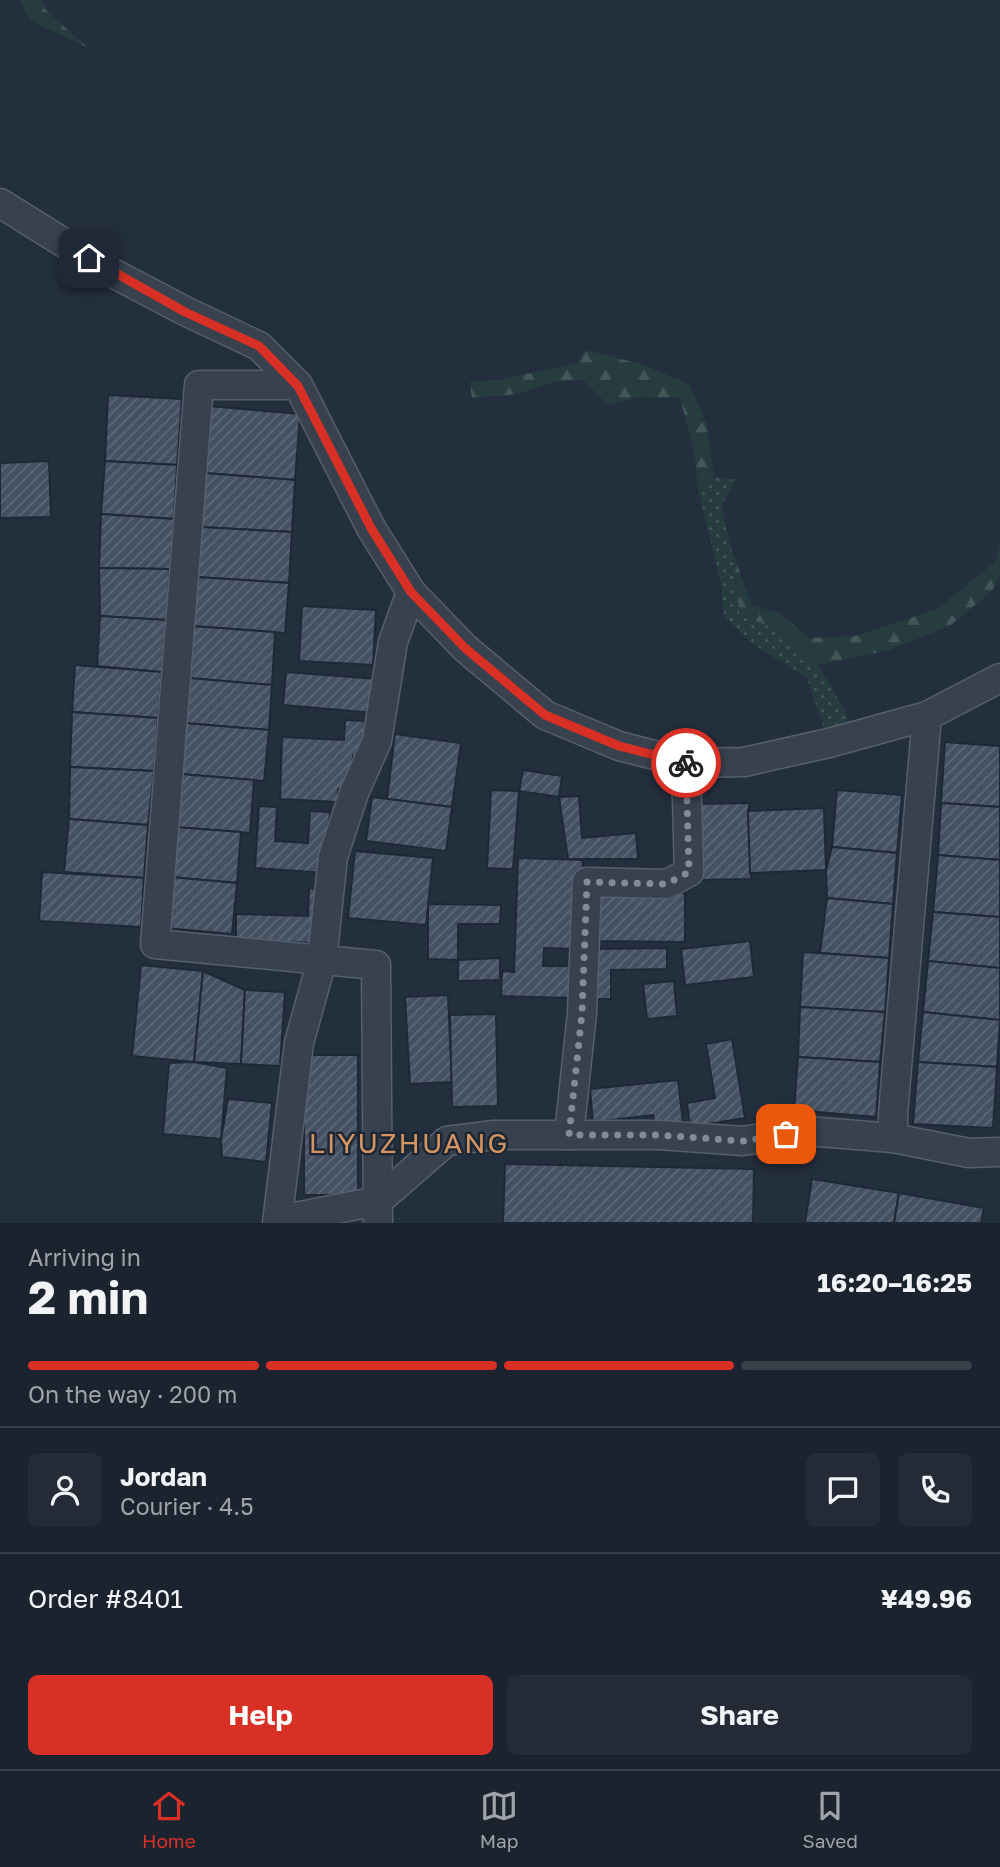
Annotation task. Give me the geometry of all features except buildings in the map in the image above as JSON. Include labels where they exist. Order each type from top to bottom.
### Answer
[{"type":"street","points":[[0,203],[109,271],[185,312],[259,346],[298,386],[371,528],[411,592],[465,648],[545,715],[619,746],[686,763],[744,762],[829,743],[927,716],[1000,678]]},
{"type":"street","points":[[298,386],[199,384],[155,944],[376,965],[378,1212]]},
{"type":"street","points":[[277,1223],[299,1043],[323,960],[333,857],[354,793],[377,741],[393,642],[411,592]]},
{"type":"street","points":[[893,1138],[892,1114],[927,716]]},
{"type":"street","points":[[569,1135],[582,1013],[587,882],[667,884],[689,872],[686,763]]},
{"type":"street","points":[[283,1223],[290,1218],[378,1212],[447,1141],[494,1135],[659,1135],[743,1141],[807,1131],[893,1138],[969,1153],[1000,1152]]},
{"type":"green space","points":[[19,0],[41,0],[46,10],[87,47],[31,21]]},
{"type":"green space","points":[[585,350],[641,364],[689,384],[707,425],[714,477],[698,489],[693,447],[680,398],[639,397],[608,405],[583,380],[553,382],[518,394],[472,398],[470,382],[499,380],[578,363]]},
{"type":"green space","points":[[714,477],[736,480],[721,506],[731,547],[740,616],[776,628],[818,665],[844,709],[855,736],[829,743],[807,678],[753,644],[724,616],[721,583],[698,489]]},
{"type":"green space","points":[[1000,543],[1000,574],[992,591],[951,625],[890,650],[818,665],[776,628],[740,616],[731,547],[752,606],[780,613],[809,638],[855,636],[937,609],[995,562]]},
{"type":"way so far","points":[[686,763],[689,872],[667,884],[587,882],[582,1013],[569,1135],[659,1135],[743,1141],[786,1134]]},
{"type":"district","name":"LIYUZHUANG","points":[[409,1143]]},
{"type":"route","points":[[89,258],[185,312],[259,346],[298,386],[371,528],[411,592],[465,648],[545,715],[619,746],[686,763]]}]
